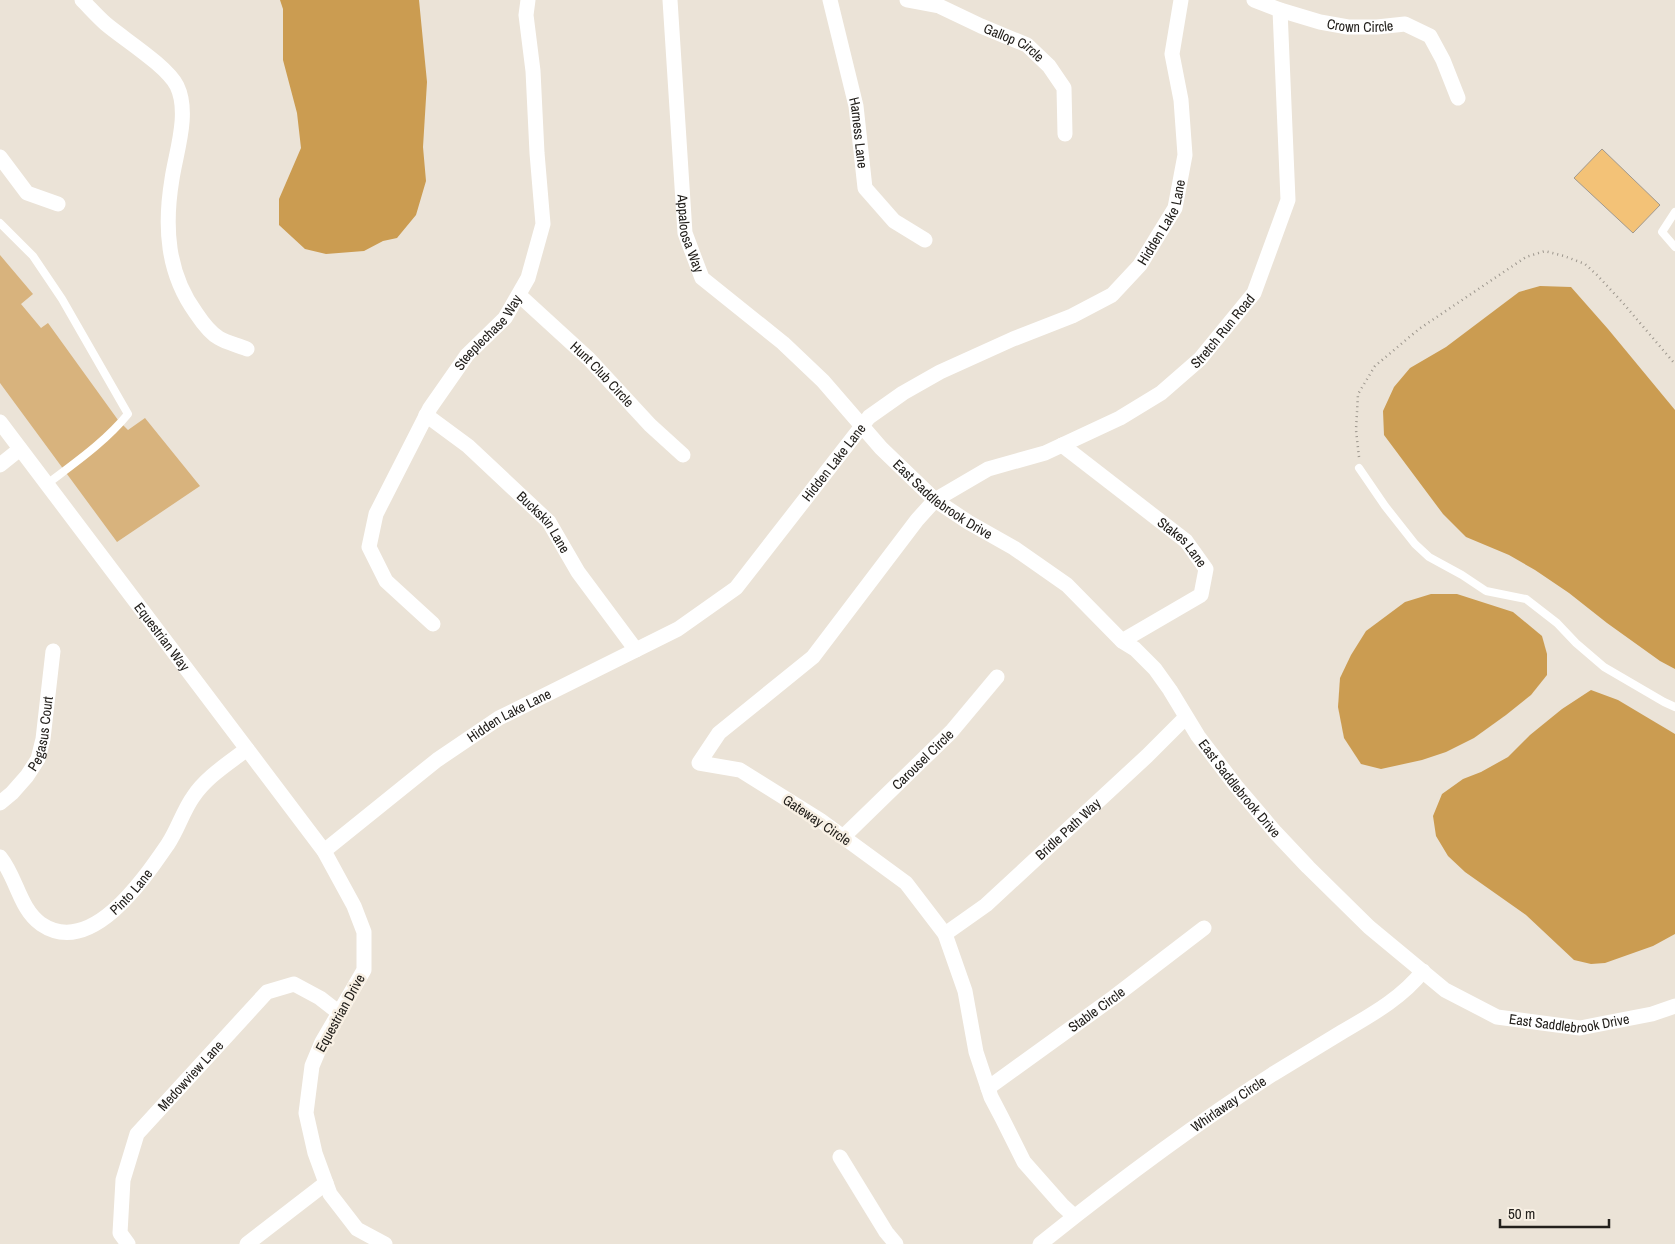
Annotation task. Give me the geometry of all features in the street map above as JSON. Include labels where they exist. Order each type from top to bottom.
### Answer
[{"type":"street","points":[[82,0],[106,23],[169,75],[177,87],[182,106],[181,133],[168,208],[168,237],[172,261],[184,297],[203,323],[218,338],[247,349]]},
{"type":"street","name":"Steeplechase Way","points":[[433,624],[386,581],[369,547],[376,514],[426,415],[467,355],[506,318],[528,278],[543,224],[533,71],[526,15],[528,0]]},
{"type":"street","name":"Appaloosa Way","points":[[670,0],[685,233],[702,278],[783,343],[823,381],[862,427]]},
{"type":"street","name":"Harness Lane","points":[[830,0],[856,106],[865,188],[894,222],[925,240]]},
{"type":"street","name":"Gallop Circle","points":[[907,0],[939,6],[1027,45],[1050,66],[1064,88],[1065,134]]},
{"type":"street","name":"Hidden Lake Lane","points":[[324,851],[437,760],[499,718],[678,629],[736,588],[869,417],[903,393],[940,372],[1013,339],[1072,316],[1112,295],[1140,265],[1175,208],[1185,155],[1180,100],[1172,54],[1181,0]]},
{"type":"street","name":"Crown Circle","points":[[1254,0],[1320,22],[1348,27],[1377,28],[1405,24],[1430,36],[1443,60],[1458,98]]},
{"type":"street","name":"Stretch Run Road","points":[[935,500],[988,469],[1045,453],[1120,418],[1161,393],[1200,359],[1254,293],[1288,200],[1280,10]]},
{"type":"street","points":[[0,156],[27,193],[58,204]]},
{"type":"street","name":"Hunt Club Circle","points":[[519,295],[589,359],[650,425],[683,455]]},
{"type":"street","name":"Buckskin Lane","points":[[426,415],[468,446],[550,522],[578,572],[636,650]]},
{"type":"street","name":"Equestrian Way","points":[[0,422],[324,851]]},
{"type":"street","name":"East Saddlebrook Drive","points":[[862,427],[935,500],[968,522],[1014,548],[1067,584],[1122,641],[1135,650],[1155,669],[1198,736],[1236,786],[1308,867],[1369,927],[1445,990],[1497,1017],[1580,1028],[1652,1014],[1675,1006]]},
{"type":"street","name":"Stakes Lane","points":[[1062,445],[1186,541],[1206,569],[1201,595],[1122,641]]},
{"type":"street","points":[[0,465],[20,449]]},
{"type":"street","name":"Gateway Circle","points":[[935,500],[917,520],[813,657],[719,733],[699,763],[740,770],[820,820],[906,883],[945,934],[965,990],[976,1052],[988,1088],[1024,1162],[1062,1206],[1074,1216]]},
{"type":"street","name":"Pegasus Court","points":[[0,803],[27,776],[38,759],[43,739],[53,651]]},
{"type":"street","name":"Carousel Circle","points":[[843,837],[951,732],[997,677]]},
{"type":"street","name":"Bridle Path Way","points":[[945,934],[986,905],[1147,756],[1186,717]]},
{"type":"street","name":"Pinto Lane","points":[[0,857],[15,882],[20,897],[30,914],[42,924],[56,932],[75,933],[94,926],[132,892],[169,843],[194,796],[215,774],[247,749]]},
{"type":"street","name":"Equestrian Drive","points":[[324,851],[354,906],[364,932],[364,970],[338,1012],[312,1066],[306,1113],[315,1153],[330,1194],[357,1229],[385,1244]]},
{"type":"street","name":"Stable Circle","points":[[988,1088],[1204,928]]},
{"type":"street","name":"Whirlaway Circle","points":[[1040,1244],[1074,1216],[1199,1123],[1273,1074],[1376,1012],[1414,984],[1423,971]]},
{"type":"street","name":"Medowview Lane","points":[[128,1244],[120,1234],[123,1180],[137,1134],[267,992],[294,984],[320,998],[338,1012]]},
{"type":"street","points":[[840,1157],[886,1232],[896,1244]]},
{"type":"street","points":[[247,1244],[326,1183]]},
{"type":"lane","points":[[1675,212],[1662,232],[1675,248]]},
{"type":"lane","points":[[0,223],[32,256],[62,299],[128,414],[92,450],[47,484]]},
{"type":"lane","points":[[1359,468],[1385,506],[1415,544],[1429,557],[1462,574],[1486,591],[1526,599],[1557,623],[1576,643],[1604,667],[1675,706]]},
{"type":"path","points":[[1359,468],[1356,430],[1358,394],[1375,366],[1418,329],[1526,257],[1546,252],[1585,264],[1617,296],[1675,364]]},
{"type":"shaded area","points":[[280,0],[419,0],[427,82],[423,147],[426,181],[416,215],[397,238],[383,241],[364,251],[326,254],[305,249],[279,225],[279,199],[301,148],[297,113],[283,60],[283,9]]},
{"type":"shaded area","points":[[0,255],[33,294],[21,304],[41,328],[48,323],[118,420],[128,430],[145,418],[200,486],[117,542],[0,383]]},
{"type":"shaded area","points":[[1540,286],[1571,287],[1675,410],[1675,669],[1660,661],[1535,570],[1509,555],[1466,537],[1443,514],[1384,435],[1383,411],[1394,387],[1410,368],[1446,347],[1519,292]]},
{"type":"shaded area","points":[[1431,594],[1457,594],[1513,612],[1542,636],[1547,654],[1547,675],[1531,695],[1506,715],[1474,738],[1446,752],[1422,760],[1381,769],[1361,764],[1344,738],[1338,707],[1340,678],[1351,655],[1366,631],[1405,602]]},
{"type":"shaded area","points":[[1591,690],[1618,700],[1675,734],[1675,934],[1653,946],[1605,963],[1591,964],[1574,960],[1526,915],[1465,872],[1448,856],[1436,836],[1433,816],[1442,794],[1463,779],[1481,772],[1508,757],[1530,735],[1562,709]]},
{"type":"building","points":[[1602,149],[1660,205],[1633,233],[1574,178]]}]
